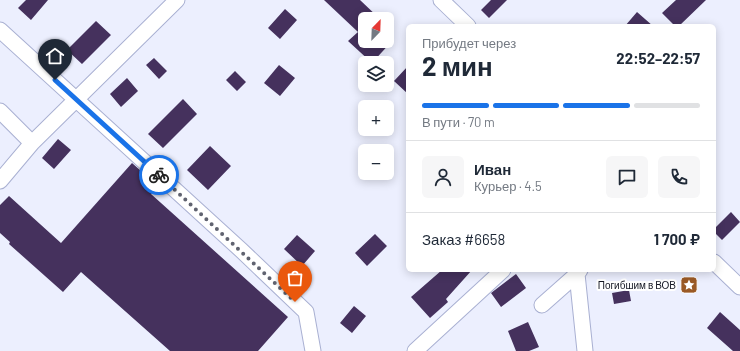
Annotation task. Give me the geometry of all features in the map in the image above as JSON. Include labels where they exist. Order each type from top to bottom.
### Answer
[{"type":"street","points":[[0,181],[32,144],[177,0]]},
{"type":"street","points":[[441,0],[466,24]]},
{"type":"street","points":[[0,30],[241,250],[306,312],[313,351]]},
{"type":"street","points":[[0,111],[32,144]]},
{"type":"street","points":[[716,264],[740,287]]},
{"type":"street","points":[[415,351],[501,272]]},
{"type":"street","points":[[542,305],[579,272]]},
{"type":"street","points":[[579,272],[585,351]]},
{"type":"building","points":[[26,0],[48,0],[31,20],[18,8]]},
{"type":"building","points":[[324,0],[360,0],[373,12],[358,12],[358,32]]},
{"type":"building","points":[[491,0],[507,0],[489,18],[481,10]]},
{"type":"building","points":[[676,0],[706,0],[681,24],[673,24],[662,13]]},
{"type":"building","points":[[285,9],[297,20],[280,39],[268,28]]},
{"type":"building","points":[[637,12],[651,24],[627,24]]},
{"type":"building","points":[[96,21],[111,35],[82,64],[67,50]]},
{"type":"building","points":[[358,32],[358,48],[386,48],[378,56],[364,56],[348,41]]},
{"type":"building","points":[[154,58],[167,71],[159,79],[146,65]]},
{"type":"building","points":[[279,65],[295,78],[280,96],[264,83]]},
{"type":"building","points":[[406,68],[406,92],[394,81]]},
{"type":"building","points":[[235,71],[246,82],[237,91],[226,80]]},
{"type":"building","points":[[127,78],[138,91],[121,107],[110,94]]},
{"type":"building","points":[[183,99],[197,114],[163,148],[148,134]]},
{"type":"building","points":[[58,139],[71,150],[54,169],[42,158]]},
{"type":"building","points":[[210,146],[231,166],[208,190],[187,170]]},
{"type":"building","points":[[132,163],[158,186],[151,194],[288,317],[258,351],[170,351],[81,272],[63,292],[9,244],[10,242],[0,233],[0,205],[9,196],[61,243]]},
{"type":"building","points":[[731,212],[740,222],[722,240],[716,234],[716,227]]},
{"type":"building","points":[[375,234],[387,246],[367,266],[355,253]]},
{"type":"building","points":[[297,235],[315,251],[302,266],[284,249]]},
{"type":"building","points":[[440,272],[470,272],[446,299],[448,302],[430,318],[411,297]]},
{"type":"building","points":[[516,274],[526,288],[501,307],[491,293]]},
{"type":"building","points":[[629,290],[631,301],[614,304],[612,293]]},
{"type":"building","points":[[354,306],[366,316],[352,333],[340,323]]},
{"type":"building","points":[[720,312],[740,330],[740,351],[733,351],[707,328]]},
{"type":"building","points":[[528,322],[539,347],[529,351],[516,351],[508,331]]},
{"type":"way so far","points":[[159,175],[295,302]]},
{"type":"place","name":"Погибшим в ВОВ","points":[[689,285]]},
{"type":"route","points":[[55,80],[159,175]]}]
